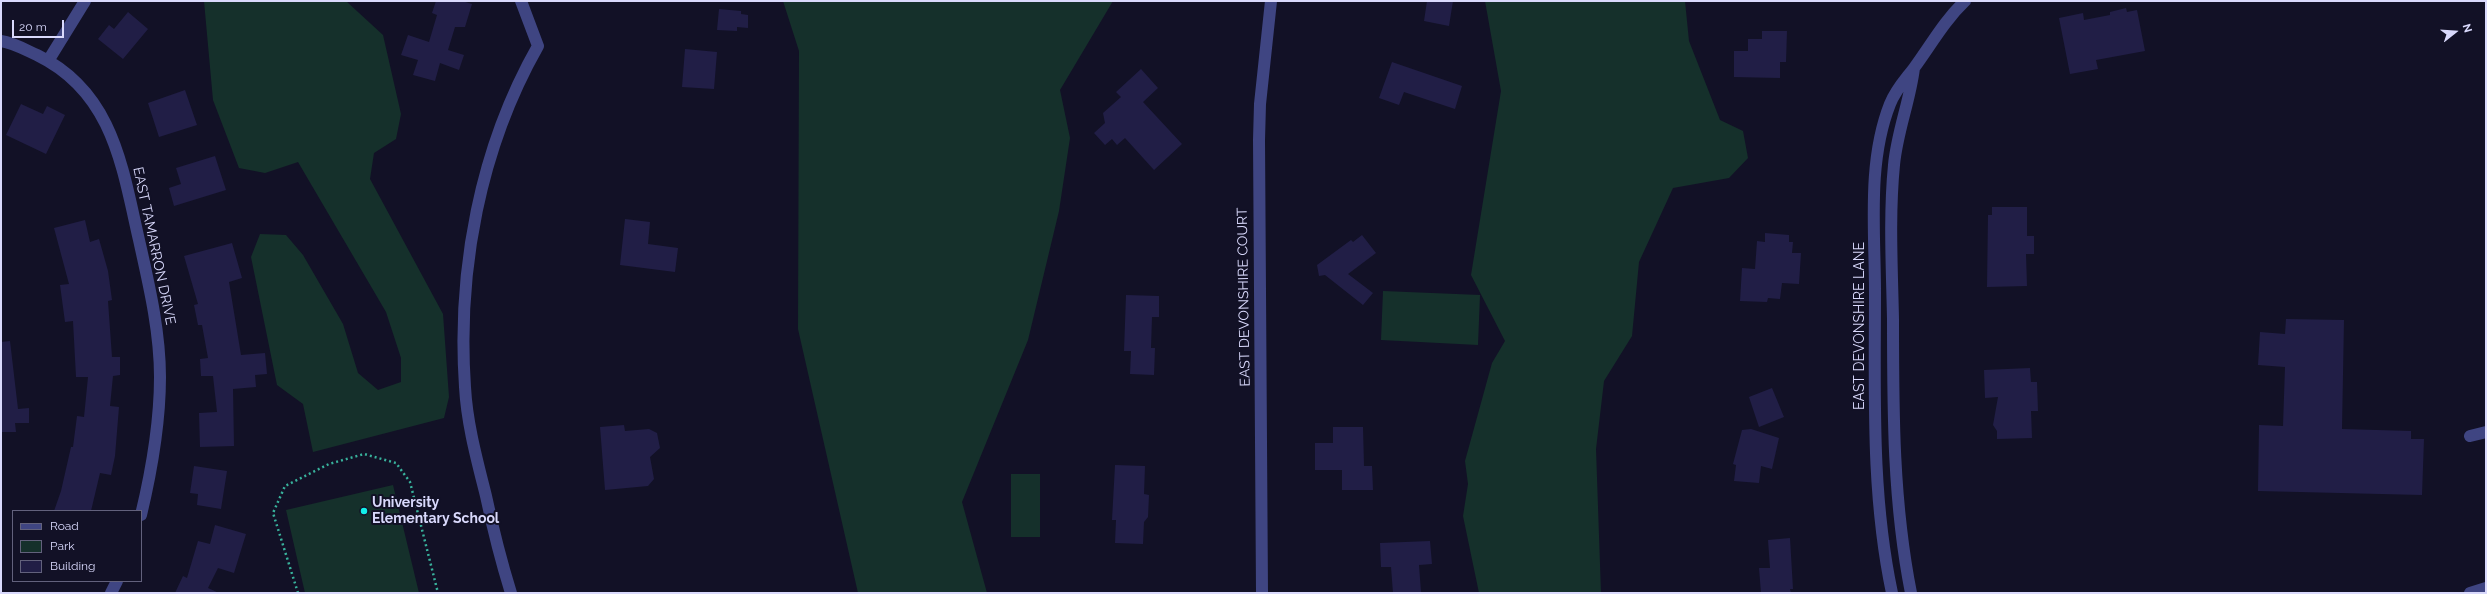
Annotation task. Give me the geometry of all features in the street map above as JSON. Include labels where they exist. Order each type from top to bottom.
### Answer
[{"type":"street","points":[[48,61],[85,1]]},
{"type":"street","points":[[510,593],[472,439],[465,388],[466,295],[475,221],[488,165],[509,106],[538,46],[521,1]]},
{"type":"street","name":"EAST DEVONSHIRE COURT","points":[[1262,593],[1259,140],[1261,96],[1271,1]]},
{"type":"street","name":"EAST DEVONSHIRE LANE","points":[[1892,593],[1879,509],[1875,453],[1875,178],[1882,131],[1897,88],[1914,68],[1940,29],[1965,1]]},
{"type":"street","name":"EAST TAMARRON DRIVE","points":[[1,41],[20,47],[48,61],[64,71],[83,88],[97,107],[111,133],[121,164],[147,276],[158,341],[160,377],[154,455],[142,510]]},
{"type":"street","name":"EAST DEVONSHIRE LANE","points":[[1911,593],[1902,546],[1895,472],[1892,204],[1897,146],[1911,94],[1914,68]]},
{"type":"street","points":[[2470,436],[2486,432]]},
{"type":"street","points":[[111,593],[116,582]]},
{"type":"street","points":[[2470,593],[2486,588]]},
{"type":"path","points":[[298,593],[273,513],[286,486],[329,464],[364,454],[396,464],[410,482],[438,593]]},
{"type":"green space","points":[[204,1],[346,1],[383,35],[401,114],[396,139],[374,153],[370,179],[443,314],[449,397],[444,418],[313,452],[303,404],[277,385],[251,257],[260,234],[286,235],[303,255],[343,324],[358,373],[378,390],[401,382],[401,358],[386,312],[298,162],[265,173],[239,168],[213,100]]},
{"type":"green space","points":[[783,1],[1113,1],[1060,90],[1070,138],[1059,211],[1028,340],[962,502],[987,593],[858,593],[798,329],[799,51]]},
{"type":"green space","points":[[1485,1],[1685,1],[1689,41],[1720,120],[1743,131],[1748,158],[1729,178],[1673,188],[1639,262],[1632,336],[1604,381],[1596,449],[1601,593],[1479,593],[1463,516],[1468,484],[1465,461],[1492,363],[1505,341],[1471,275],[1501,91]]},
{"type":"green space","points":[[1383,291],[1480,295],[1478,345],[1381,340]]},
{"type":"green space","points":[[1011,474],[1040,474],[1040,537],[1011,537]]},
{"type":"green space","points":[[393,485],[419,593],[305,593],[286,510]]},
{"type":"building","points":[[436,1],[462,1],[472,4],[465,27],[455,27],[448,50],[464,55],[459,70],[440,63],[435,81],[413,75],[418,60],[401,55],[408,35],[429,42],[437,15],[432,13]]},
{"type":"building","points":[[1427,1],[1453,1],[1449,26],[1424,21]]},
{"type":"building","points":[[2126,8],[2127,12],[2137,10],[2145,51],[2096,60],[2098,69],[2070,74],[2059,18],[2083,13],[2084,20],[2110,15],[2110,12]]},
{"type":"building","points":[[719,9],[741,11],[741,14],[748,15],[748,28],[737,27],[737,31],[717,30]]},
{"type":"building","points":[[128,12],[148,29],[123,59],[98,39],[109,25],[114,29]]},
{"type":"building","points":[[1762,31],[1787,31],[1786,62],[1780,62],[1780,78],[1734,77],[1734,51],[1748,51],[1748,39],[1762,39]]},
{"type":"building","points":[[685,49],[717,52],[714,89],[682,87]]},
{"type":"building","points":[[1392,62],[1462,86],[1455,109],[1404,92],[1399,105],[1379,98]]},
{"type":"building","points":[[1141,69],[1158,88],[1143,102],[1182,144],[1154,170],[1125,138],[1117,145],[1112,139],[1105,145],[1094,133],[1105,123],[1103,113],[1121,97],[1116,92]]},
{"type":"building","points":[[185,90],[197,125],[159,137],[148,103]]},
{"type":"building","points":[[21,104],[43,114],[47,106],[65,115],[46,154],[6,135]]},
{"type":"building","points":[[215,156],[226,190],[174,206],[169,188],[181,184],[176,168]]},
{"type":"building","points":[[1992,207],[2027,207],[2027,236],[2034,236],[2034,254],[2026,254],[2027,286],[1987,287],[1988,215],[1992,215]]},
{"type":"building","points":[[625,219],[650,222],[648,244],[678,248],[675,272],[620,265]]},
{"type":"building","points":[[85,220],[90,242],[99,239],[108,271],[112,300],[108,301],[112,357],[120,357],[120,375],[113,376],[110,406],[119,407],[115,456],[111,475],[100,473],[91,510],[54,510],[61,491],[71,447],[73,447],[77,416],[84,417],[88,377],[76,377],[73,321],[65,322],[60,285],[69,284],[54,228]]},
{"type":"building","points":[[1765,233],[1789,235],[1789,242],[1793,242],[1792,253],[1801,253],[1799,284],[1782,283],[1780,299],[1768,298],[1767,302],[1740,301],[1742,268],[1755,269],[1757,241],[1765,242]]},
{"type":"building","points":[[1362,235],[1376,253],[1348,274],[1373,293],[1363,305],[1325,275],[1319,276],[1317,265],[1351,240],[1353,242]]},
{"type":"building","points":[[232,243],[242,278],[229,282],[241,355],[265,353],[267,374],[255,375],[256,387],[233,389],[234,446],[200,447],[199,413],[217,412],[213,376],[201,376],[200,359],[208,358],[202,325],[198,325],[194,305],[198,304],[184,256]]},
{"type":"building","points":[[1126,295],[1159,296],[1159,317],[1152,317],[1151,348],[1155,348],[1154,375],[1130,374],[1131,351],[1124,351]]},
{"type":"building","points":[[2286,319],[2344,320],[2342,429],[2411,431],[2411,439],[2424,439],[2422,495],[2258,491],[2259,425],[2283,426],[2285,367],[2258,365],[2260,332],[2285,334]]},
{"type":"building","points":[[10,341],[18,409],[29,408],[29,423],[15,423],[16,432],[1,432],[1,342]]},
{"type":"building","points":[[2030,368],[2031,382],[2037,382],[2038,411],[2031,411],[2032,438],[1997,439],[1997,431],[1993,425],[1998,397],[1985,398],[1984,370]]},
{"type":"building","points":[[1772,388],[1784,417],[1759,427],[1749,397]]},
{"type":"building","points":[[624,425],[625,431],[649,429],[657,433],[660,448],[650,457],[654,479],[648,486],[605,490],[600,427]]},
{"type":"building","points":[[1333,427],[1363,427],[1364,466],[1372,466],[1373,490],[1342,490],[1342,470],[1315,470],[1315,443],[1333,443]]},
{"type":"building","points":[[1751,429],[1779,438],[1772,469],[1761,466],[1759,483],[1734,481],[1736,465],[1733,464],[1742,430]]},
{"type":"building","points":[[1115,465],[1145,466],[1144,494],[1149,495],[1148,517],[1144,522],[1143,544],[1115,543],[1116,520],[1112,520]]},
{"type":"building","points":[[194,466],[227,471],[221,509],[197,505],[198,494],[190,493]]},
{"type":"building","points":[[215,525],[246,534],[234,573],[218,568],[208,588],[219,593],[175,593],[183,576],[187,578],[198,541],[210,544]]},
{"type":"building","points":[[1790,538],[1793,589],[1790,589],[1791,593],[1761,593],[1759,568],[1770,568],[1768,540]]},
{"type":"building","points":[[1430,541],[1432,564],[1419,565],[1421,592],[1393,593],[1391,567],[1381,567],[1380,543]]},
{"type":"place","name":"University Elementary School","points":[[364,511]]}]
